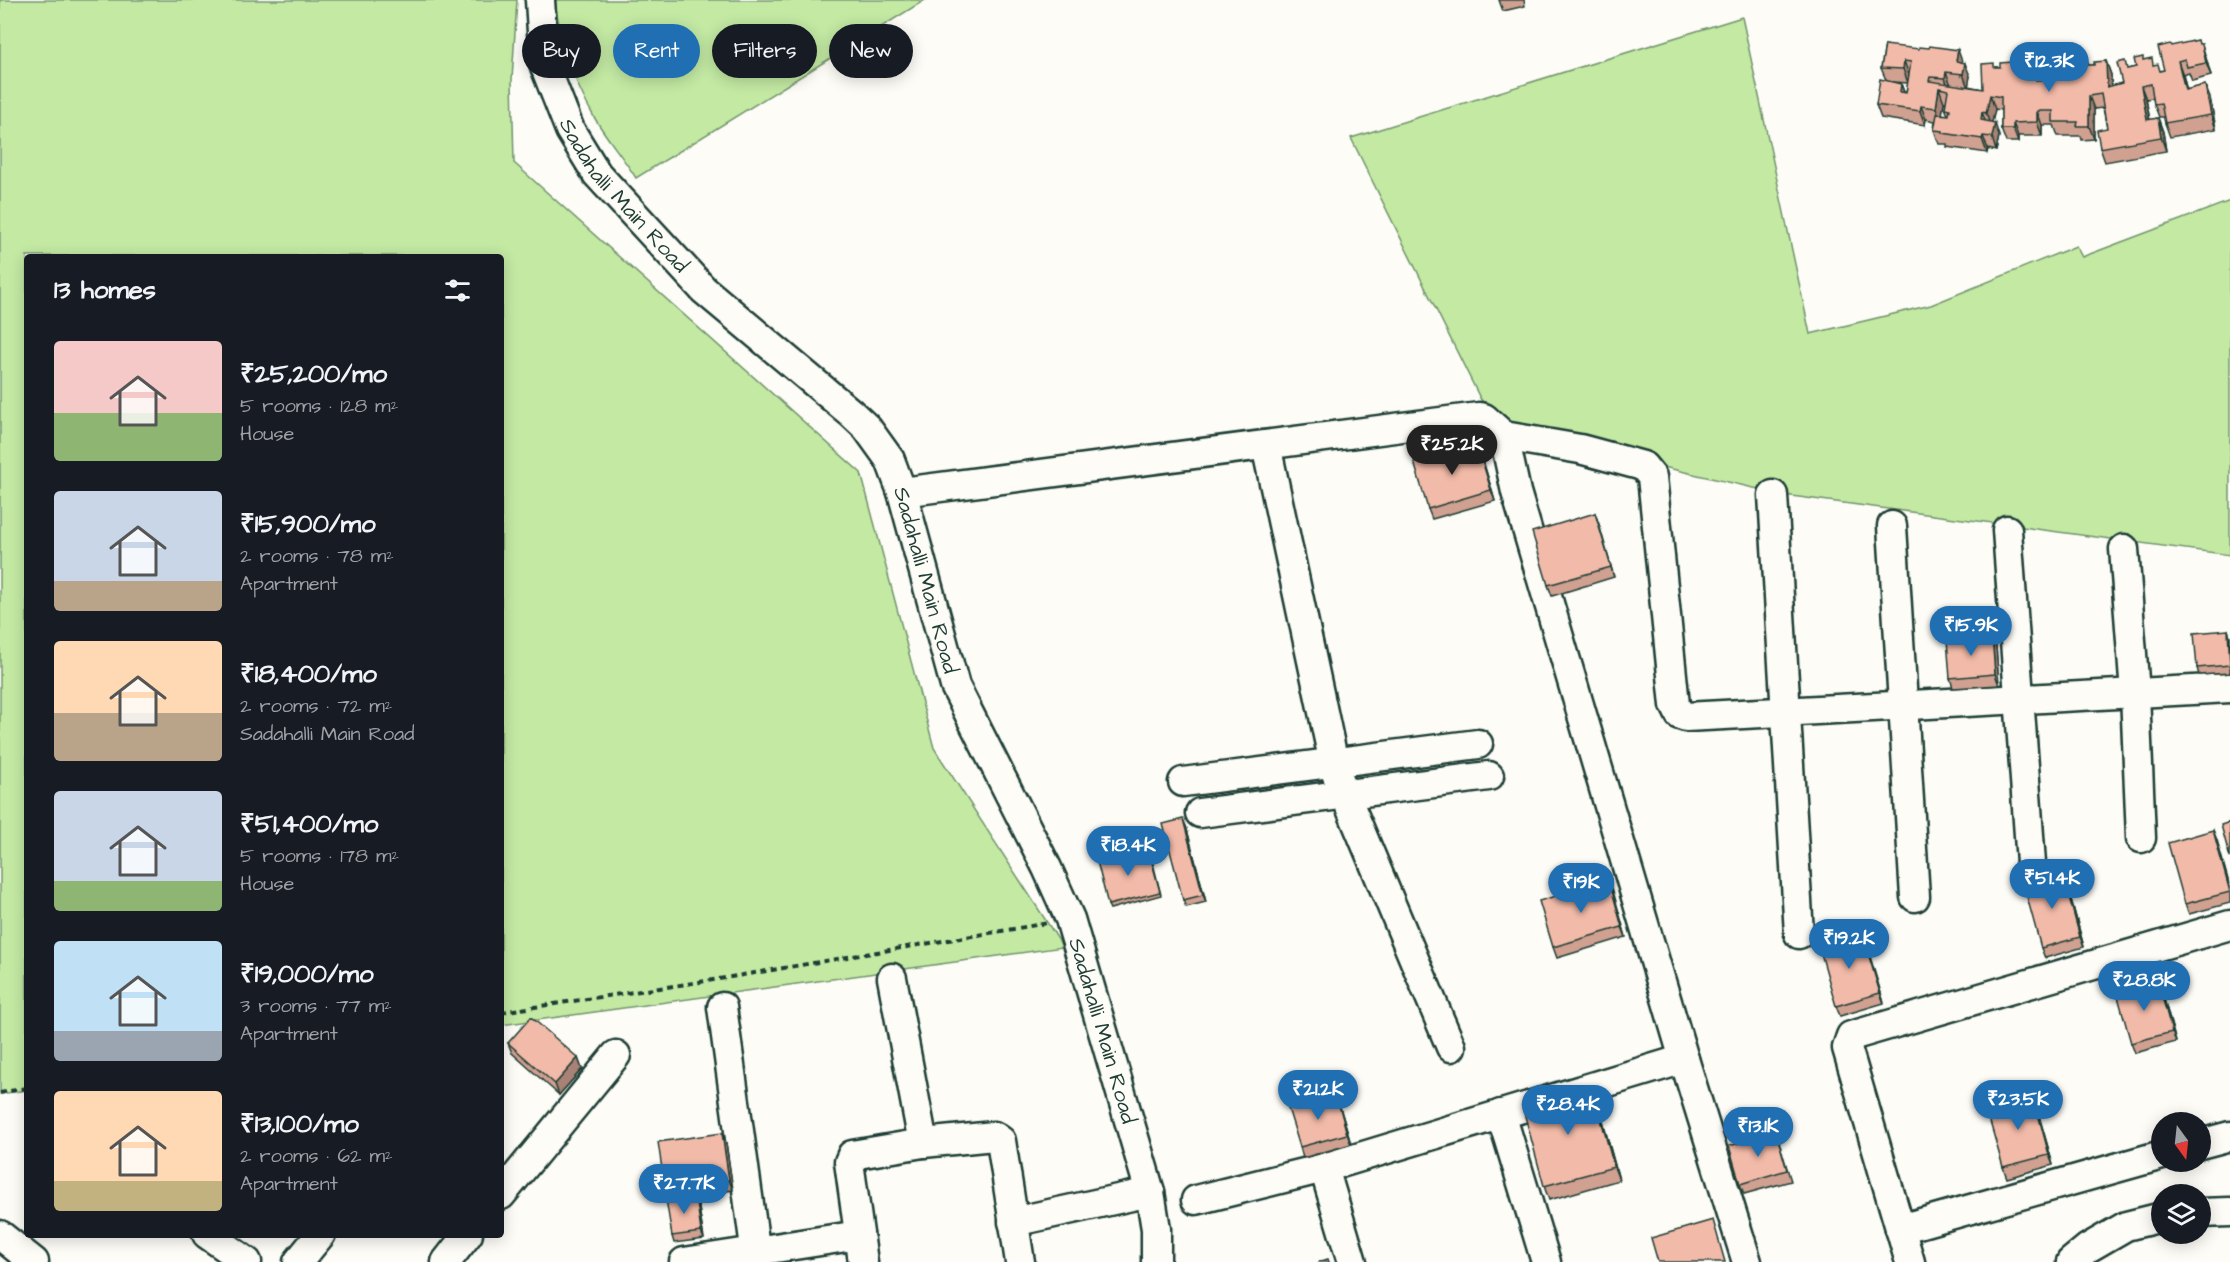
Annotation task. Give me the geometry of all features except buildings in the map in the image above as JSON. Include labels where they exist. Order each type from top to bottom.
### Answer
[{"type":"street","name":"Sadahalli Main Road","points":[[540,0],[544,64],[570,130],[597,174],[704,290],[867,428],[890,460],[902,492],[955,686],[1047,868],[1070,919],[1150,1192],[1156,1229],[1156,1262]]},
{"type":"street","points":[[902,492],[1479,417],[1484,418],[1504,436],[1580,449],[1643,466],[1648,471],[1654,485],[1676,711],[1680,716],[2230,688]]},
{"type":"street","points":[[1504,436],[1515,492],[1684,1059],[1748,1262]]},
{"type":"street","points":[[1266,445],[1334,763],[1451,1047]]},
{"type":"street","points":[[1773,495],[1799,934]]},
{"type":"street","points":[[1892,526],[1915,897]]},
{"type":"street","points":[[2007,530],[2031,864]]},
{"type":"street","points":[[2124,549],[2135,693],[2141,838]]},
{"type":"street","points":[[1184,782],[1478,744]]},
{"type":"street","points":[[1200,813],[1489,776]]},
{"type":"street","points":[[1910,1262],[1847,1048],[1851,1036],[2230,925]]},
{"type":"street","points":[[892,978],[923,1143]]},
{"type":"street","points":[[722,1007],[756,1256]]},
{"type":"street","points":[[504,1191],[616,1055]]},
{"type":"street","points":[[1196,1200],[1324,1168],[1684,1059]]},
{"type":"street","points":[[1501,1114],[1546,1262]]},
{"type":"street","points":[[684,1262],[861,1249],[850,1157],[855,1154],[923,1143],[997,1136],[1001,1141],[1020,1262]]},
{"type":"street","points":[[2211,1141],[2230,1136]]},
{"type":"street","points":[[1900,1229],[2151,1158]]},
{"type":"street","points":[[1324,1168],[1352,1262]]},
{"type":"street","points":[[1013,1222],[1150,1192]]},
{"type":"street","points":[[2211,1213],[2230,1212]]},
{"type":"street","points":[[2071,1262],[2088,1248],[2126,1226],[2151,1219]]},
{"type":"street","points":[[0,1235],[34,1262]]},
{"type":"street","points":[[213,1238],[247,1262]]},
{"type":"street","points":[[298,1262],[318,1238]]},
{"type":"street","points":[[446,1262],[465,1238]]},
{"type":"path","points":[[504,1012],[713,980],[1070,919]]},
{"type":"path","points":[[0,1093],[24,1089]]},
{"type":"green space","points":[[0,0],[517,0],[512,80],[514,163],[861,473],[934,748],[1063,947],[504,1025],[504,254],[24,254],[24,1090],[0,1094]]},
{"type":"green space","points":[[555,0],[925,0],[886,24],[829,24],[829,59],[817,67],[817,24],[712,24],[712,78],[798,78],[636,178],[599,125],[575,78],[601,78],[601,24],[559,24]]},
{"type":"green space","points":[[1742,17],[1810,334],[1931,305],[2076,246],[2082,257],[2230,201],[2230,555],[1784,495],[1504,430],[1480,398],[1351,138]]}]
